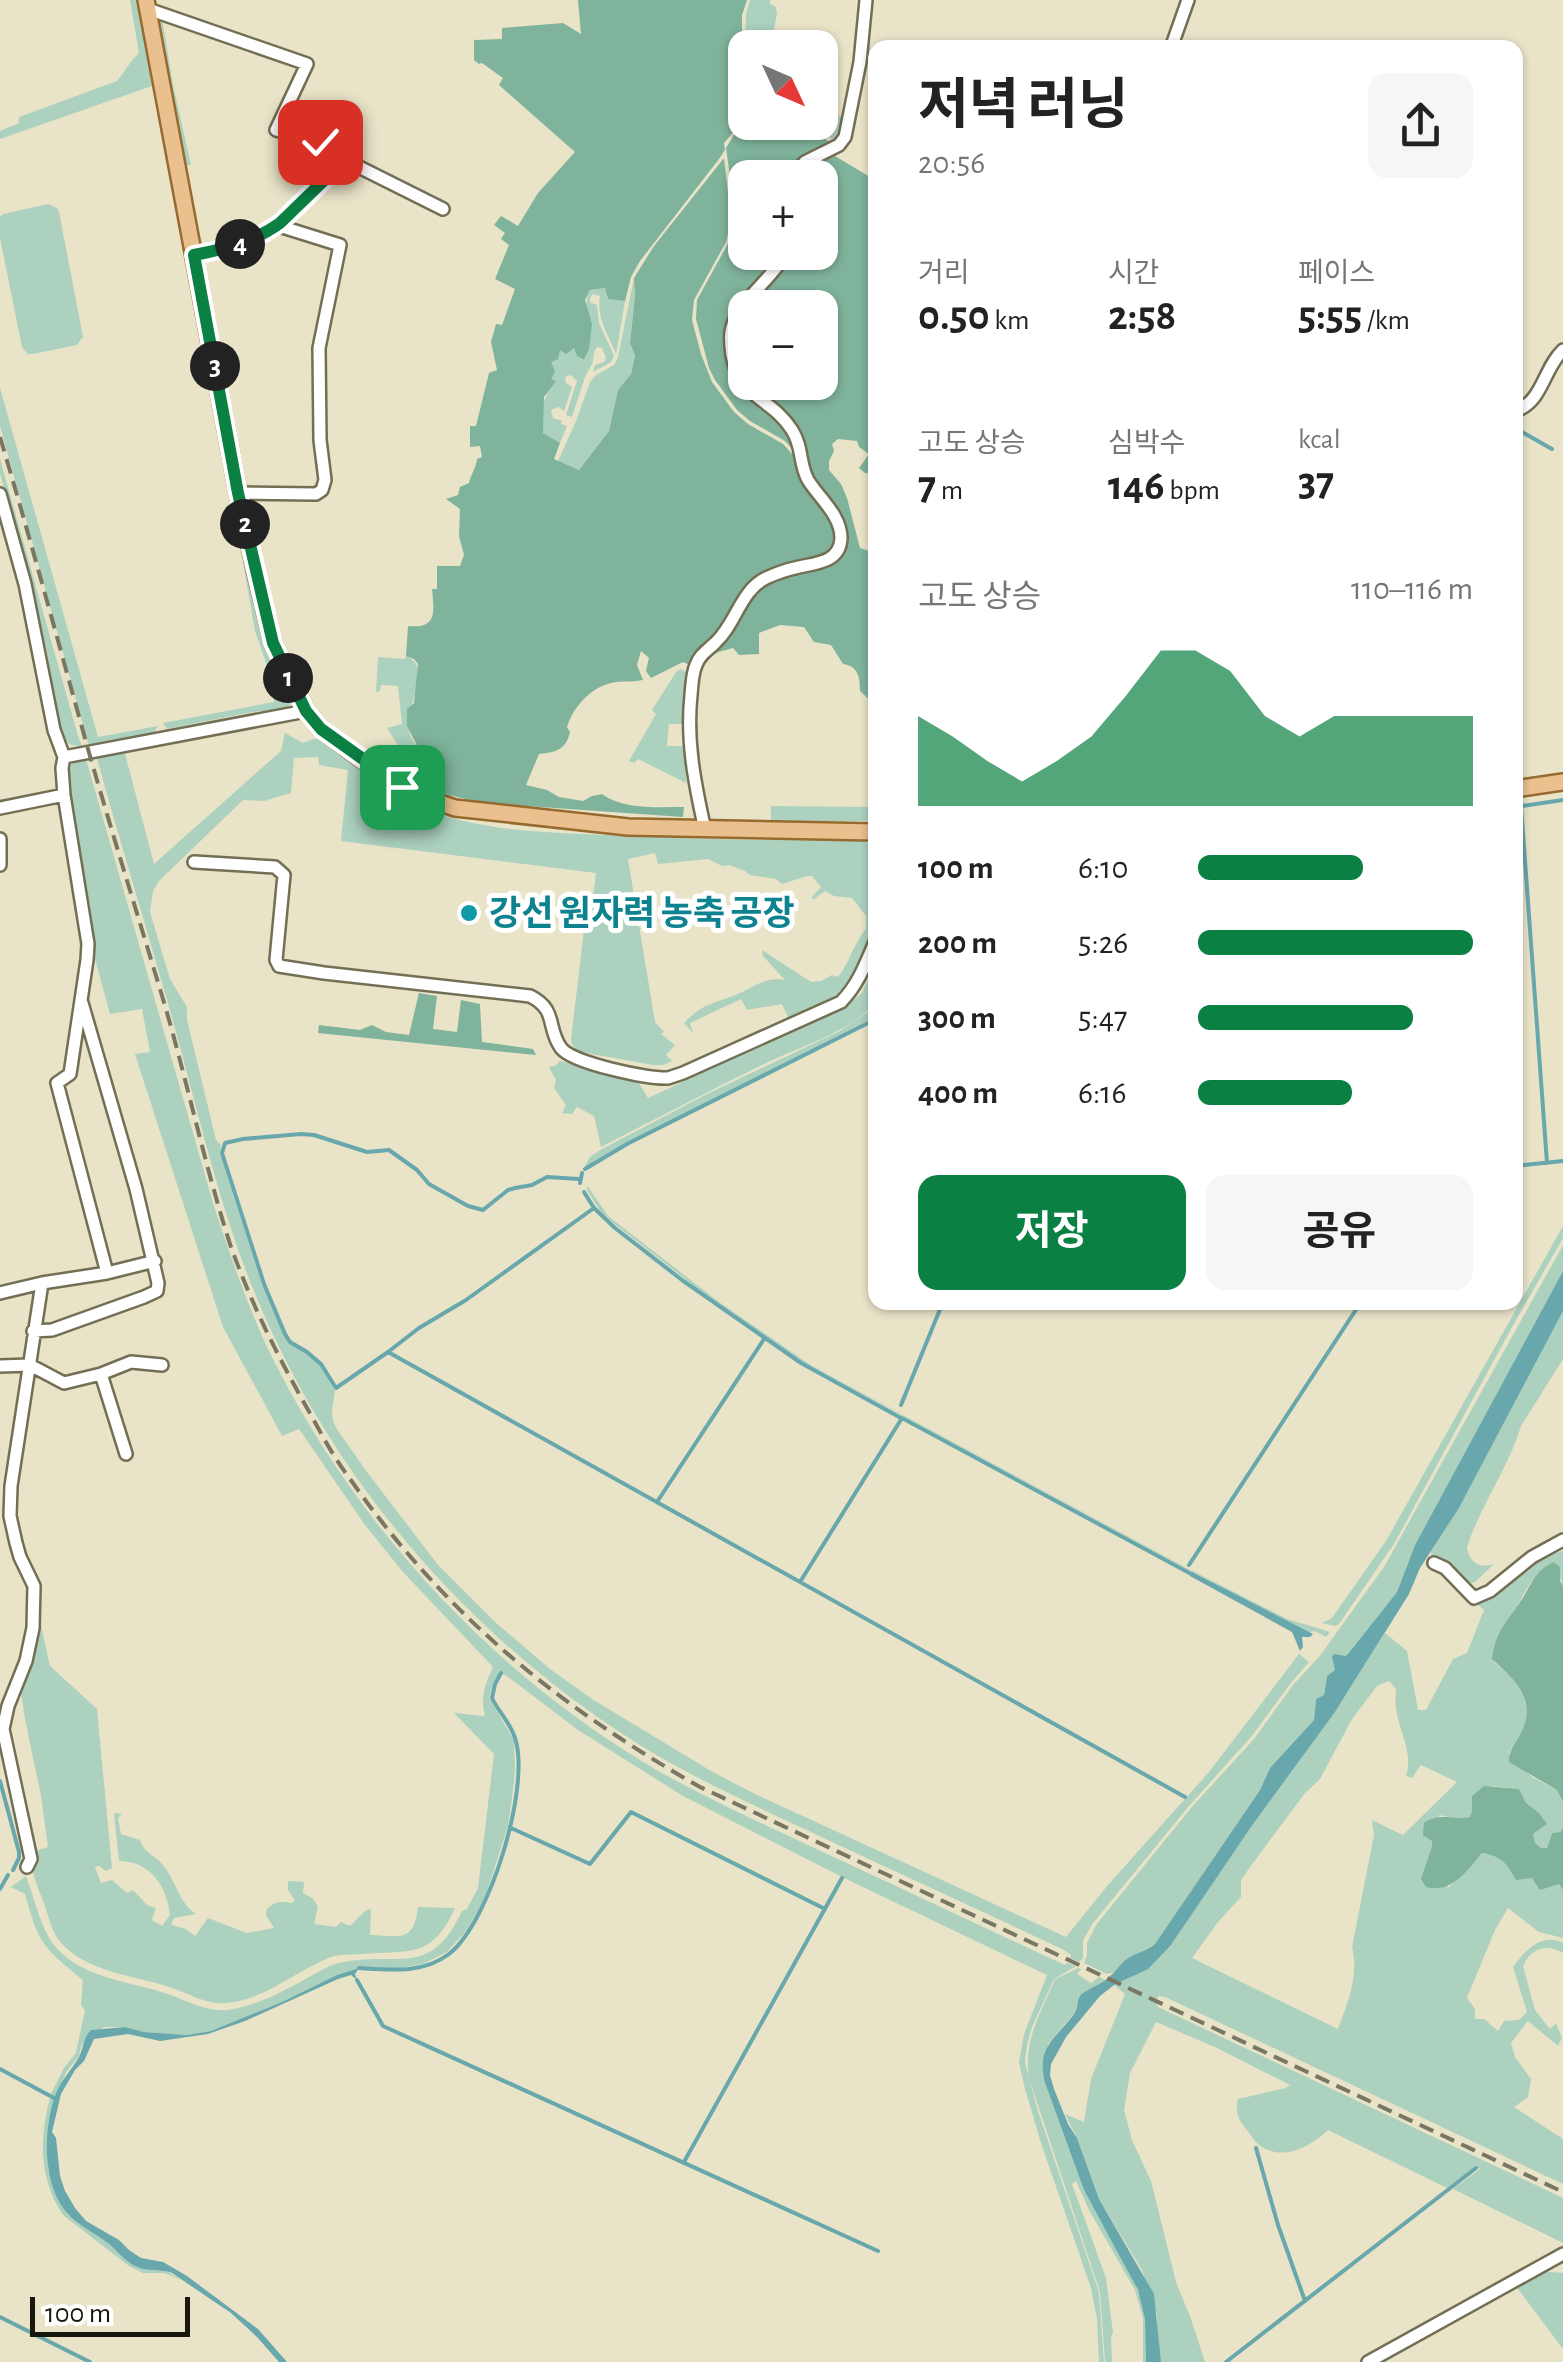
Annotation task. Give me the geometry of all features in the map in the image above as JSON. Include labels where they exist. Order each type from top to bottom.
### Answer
[{"type":"main road","points":[[147,5],[238,493],[273,643],[306,711],[321,729],[402,787],[455,808],[598,825],[868,833]]},
{"type":"main road","points":[[1523,788],[1563,782]]},
{"type":"street","points":[[809,160],[839,145],[845,136],[860,62],[866,0]]},
{"type":"street","points":[[1174,40],[1188,0]]},
{"type":"street","points":[[147,5],[308,64],[276,130],[320,142],[443,209]]},
{"type":"street","points":[[194,255],[231,248],[268,232],[346,159]]},
{"type":"street","points":[[238,493],[316,494],[325,480],[320,440],[320,348],[340,245],[276,226]]},
{"type":"street","points":[[705,830],[690,748],[690,704],[698,659],[724,632],[750,590],[781,572],[829,559],[836,554],[840,538],[832,512],[804,470],[801,449],[790,426],[746,388],[734,362],[730,332],[736,317],[773,270]]},
{"type":"street","points":[[1523,409],[1532,402],[1550,364],[1563,350]]},
{"type":"street","points":[[0,494],[25,584],[54,730],[64,757],[64,795],[88,960],[70,1074],[57,1083],[107,1273]]},
{"type":"street","points":[[64,757],[306,711]]},
{"type":"street","points":[[0,808],[64,795]]},
{"type":"street","points":[[0,839],[0,866]]},
{"type":"street","points":[[194,862],[280,870],[284,875],[278,966],[530,996],[545,1005],[556,1039],[565,1052],[580,1060],[654,1076],[669,1078],[683,1073],[841,1002],[868,958]]},
{"type":"street","points":[[33,1332],[52,1330],[157,1291],[154,1261],[81,999]]},
{"type":"street","points":[[0,1293],[154,1261]]},
{"type":"street","points":[[27,1868],[31,1860],[3,1728],[33,1628],[34,1586],[20,1557],[10,1516],[11,1486],[42,1284]]},
{"type":"street","points":[[0,1366],[30,1366],[64,1383],[131,1362],[162,1365]]},
{"type":"street","points":[[102,1374],[126,1454]]},
{"type":"street","points":[[1434,1563],[1445,1568],[1474,1598],[1490,1591],[1532,1556],[1563,1540]]},
{"type":"street","points":[[1368,2362],[1563,2254]]},
{"type":"green space","points":[[130,0],[140,0],[154,78],[150,78],[152,86],[0,139],[0,131],[19,123],[19,117],[117,81],[139,53]]},
{"type":"green space","points":[[578,0],[747,0],[742,30],[728,30],[725,150],[640,261],[625,301],[608,299],[605,288],[590,290],[585,300],[592,324],[584,360],[574,348],[566,354],[560,350],[558,359],[551,362],[555,372],[551,379],[556,381],[544,397],[543,433],[560,443],[554,459],[579,470],[609,431],[618,390],[631,374],[635,356],[630,343],[634,278],[654,246],[724,158],[728,233],[694,300],[692,320],[701,354],[712,382],[734,412],[783,444],[796,458],[833,520],[838,538],[833,553],[767,574],[692,666],[683,662],[651,678],[646,671],[649,658],[641,651],[637,665],[643,680],[608,684],[585,697],[570,719],[566,743],[555,751],[539,754],[526,785],[583,801],[602,794],[630,805],[684,807],[683,817],[483,803],[449,795],[416,782],[425,761],[407,726],[418,664],[406,656],[408,626],[425,625],[432,617],[437,566],[460,566],[464,555],[459,536],[460,509],[446,499],[458,495],[460,487],[469,483],[477,459],[482,457],[480,446],[470,447],[470,426],[476,426],[489,373],[497,370],[491,342],[496,324],[502,325],[515,289],[495,279],[509,245],[501,239],[505,233],[494,225],[501,216],[518,226],[538,193],[575,152],[499,85],[503,78],[474,60],[474,40],[502,39],[502,28],[563,23],[581,34]]},
{"type":"green space","points":[[750,0],[770,0],[777,13],[774,30],[746,30]]},
{"type":"green space","points":[[154,16],[162,18],[191,165],[183,166]]},
{"type":"green space","points":[[838,115],[847,119],[838,140]]},
{"type":"green space","points":[[731,140],[827,140],[833,144],[803,160],[728,162],[726,148]]},
{"type":"green space","points":[[835,156],[868,176],[868,453],[857,441],[838,439],[832,444],[829,470],[847,498],[860,548],[868,551],[868,698],[860,691],[855,670],[843,664],[831,645],[814,642],[804,627],[780,625],[759,633],[759,654],[739,655],[733,648],[704,656],[726,637],[756,589],[778,577],[826,567],[843,552],[845,541],[838,518],[808,476],[797,432],[767,400],[838,400],[838,290],[762,290],[779,270],[838,270],[838,160],[819,160]]},
{"type":"green space","points":[[48,204],[59,212],[83,337],[77,345],[28,354],[22,347],[0,238],[0,217]]},
{"type":"green space","points":[[728,243],[728,270],[770,270],[754,290],[728,290],[728,398],[709,368],[696,319],[697,300]]},
{"type":"green space","points":[[634,278],[630,343],[635,356],[631,374],[618,390],[609,431],[579,470],[558,461],[590,382],[614,365],[618,357]]},
{"type":"green space","points":[[605,288],[608,299],[625,301],[616,354],[601,319],[600,296],[593,294],[590,302],[597,305],[599,323],[614,356],[593,372],[595,365],[606,358],[602,348],[597,347],[572,417],[566,415],[577,381],[571,375],[565,377],[572,387],[564,411],[559,407],[551,410],[553,418],[567,426],[560,443],[545,436],[542,430],[551,362],[560,349],[575,347],[577,356],[584,361],[588,343],[587,298],[590,290]]},
{"type":"green space","points":[[0,388],[98,737],[158,726],[154,733],[89,746],[0,426]]},
{"type":"green space","points":[[730,400],[765,400],[788,426],[799,456],[785,441],[737,410]]},
{"type":"green space","points":[[868,455],[868,473],[859,468]]},
{"type":"green space","points":[[0,459],[82,746],[71,745],[62,737],[46,648],[0,473]]},
{"type":"green space","points":[[243,562],[247,564],[266,645],[291,704],[285,709],[167,729],[163,723],[274,702],[272,680],[255,631]]},
{"type":"green space","points":[[406,656],[418,668],[408,727],[425,761],[418,777],[387,728],[402,724],[398,686],[381,685],[376,692],[378,657]]},
{"type":"green space","points":[[681,669],[689,674],[686,724],[669,724],[667,746],[685,746],[686,783],[638,759],[634,763],[629,761],[656,714],[652,710]]},
{"type":"green space","points":[[285,733],[303,743],[319,739],[406,799],[442,815],[488,826],[670,838],[858,840],[868,843],[868,948],[853,981],[839,998],[789,1019],[782,1004],[747,1010],[741,999],[690,1023],[693,1033],[684,1023],[701,1009],[764,981],[785,980],[762,950],[811,982],[832,975],[838,977],[866,929],[866,916],[852,898],[825,891],[811,898],[821,887],[812,876],[782,884],[708,859],[658,864],[655,853],[628,859],[655,1022],[664,1032],[661,1034],[675,1045],[666,1055],[672,1061],[663,1065],[581,1052],[573,1046],[586,912],[591,911],[596,873],[341,841],[348,770],[319,765],[318,757],[294,758],[291,793],[264,801],[243,800],[159,881],[150,912],[170,979],[187,1007],[216,1140],[221,1145],[220,1153],[262,1285],[284,1335],[320,1365],[335,1391],[332,1411],[338,1431],[438,1565],[495,1622],[592,1699],[755,1794],[1066,1937],[1209,1772],[1299,1654],[1309,1662],[1251,1737],[1093,1923],[1083,1940],[1083,1958],[1079,1962],[1064,1950],[721,1790],[635,1742],[507,1646],[396,1530],[348,1466],[306,1398],[269,1326],[239,1252],[96,755],[124,750],[154,864],[281,751]]},
{"type":"green space","points":[[86,759],[213,1203],[249,1306],[310,1426],[391,1541],[437,1594],[540,1689],[655,1769],[825,1853],[1065,1965],[1076,1966],[1054,1979],[1032,2027],[1025,2062],[1099,2292],[1104,2362],[1099,2362],[1091,2288],[1041,2143],[1019,2062],[1024,2034],[1047,1975],[683,1796],[578,1730],[500,1673],[489,1698],[514,1740],[512,1799],[508,1826],[485,1898],[466,1931],[447,1952],[423,1964],[359,1968],[211,2031],[187,2035],[104,2027],[82,2044],[54,2099],[48,2169],[69,2215],[128,2261],[145,2269],[161,2268],[181,2280],[164,2273],[143,2273],[129,2266],[63,2215],[45,2173],[44,2129],[51,2094],[76,2053],[85,2010],[81,2005],[83,1980],[44,1944],[25,1894],[11,1887],[26,1876],[51,1941],[74,1963],[89,1971],[208,2009],[244,2007],[335,1964],[411,1958],[438,1946],[478,1888],[494,1754],[454,1713],[485,1716],[484,1691],[493,1667],[403,1572],[365,1525],[299,1429],[282,1436],[223,1327],[135,1054],[150,1052],[142,1009],[110,1014],[92,948],[92,927],[67,777],[72,763]]},
{"type":"green space","points":[[771,806],[868,807],[868,821],[771,821]]},
{"type":"green space","points":[[868,980],[868,1010],[851,1023],[601,1147],[594,1116],[577,1107],[572,1114],[562,1113],[566,1105],[554,1088],[556,1080],[549,1067],[560,1061],[637,1080],[648,1098],[846,1006],[862,993]]},
{"type":"green space","points":[[419,993],[437,996],[433,1029],[457,1032],[461,1000],[480,1004],[482,1042],[533,1049],[536,1055],[318,1033],[319,1025],[360,1030],[372,1025],[386,1032],[409,1035]]},
{"type":"green space","points":[[868,1012],[868,1021],[584,1168],[590,1157],[602,1149],[840,1031]]},
{"type":"green space","points":[[588,1187],[608,1216],[719,1302],[812,1366],[1187,1568],[1287,1619],[1330,1632],[1326,1637],[1284,1621],[803,1362],[693,1285],[616,1225],[600,1211]]},
{"type":"green space","points":[[1563,1226],[1563,1238],[1523,1308],[1523,1297]]},
{"type":"green space","points":[[1563,1245],[1563,1271],[1415,1545],[1397,1592],[1348,1654],[1333,1661],[1335,1670],[1327,1676],[1324,1695],[1316,1699],[1314,1720],[1270,1768],[1260,1790],[1155,1944],[1122,1963],[1115,1972],[1107,1974],[1084,1963],[1087,1943],[1096,1925],[1191,1808],[1254,1739],[1384,1567]]},
{"type":"green space","points":[[1516,1310],[1522,1310],[1394,1544],[1339,1624],[1322,1623],[1332,1618],[1386,1541]]},
{"type":"green space","points":[[1563,1311],[1563,1359],[1521,1426],[1467,1547],[1476,1563],[1494,1564],[1468,1584],[1432,1557],[1431,1551],[1459,1508]]},
{"type":"green space","points":[[1563,1551],[1563,1586],[1554,1562],[1543,1569],[1525,1591],[1494,1662],[1514,1681],[1526,1707],[1525,1725],[1509,1754],[1532,1777],[1557,1790],[1563,1802],[1563,1828],[1552,1833],[1547,1848],[1541,1848],[1533,1834],[1546,1825],[1519,1789],[1492,1786],[1470,1817],[1439,1815],[1432,1847],[1448,1888],[1482,1853],[1498,1855],[1532,1878],[1559,1883],[1563,1890],[1563,1938],[1539,1932],[1508,1908],[1467,1998],[1475,2009],[1475,2019],[1484,2019],[1498,2031],[1504,2021],[1519,2020],[1527,2012],[1513,1967],[1541,1941],[1563,1943],[1563,1953],[1540,1949],[1523,1966],[1535,2010],[1550,2029],[1556,2023],[1562,2038],[1558,2046],[1528,2021],[1511,2043],[1515,2057],[1531,2079],[1528,2097],[1514,2107],[1563,2139],[1563,2184],[1165,1997],[1156,2000],[1158,2007],[1563,2198],[1563,2243],[1453,2189],[1480,2169],[1476,2166],[1447,2188],[1328,2130],[1297,2150],[1280,2152],[1262,2147],[1239,2119],[1238,2099],[1290,2085],[1156,2022],[1130,2073],[1124,2110],[1132,2140],[1151,2181],[1176,2282],[1205,2362],[1161,2362],[1157,2314],[1142,2270],[1099,2199],[1065,2114],[1084,2122],[1091,2079],[1125,1994],[1114,1985],[1128,1979],[1171,1945],[1335,1712],[1385,1633],[1407,1651],[1418,1710],[1426,1710],[1453,1659],[1467,1653],[1484,1610],[1476,1603],[1536,1559]],"holes":[[[1389,1681],[1396,1689],[1397,1716],[1408,1758],[1406,1776],[1412,1778],[1421,1765],[1457,1782],[1403,1835],[1372,1820],[1374,1835],[1352,1947],[1353,1979],[1338,2029],[1192,1958],[1241,1897],[1241,1880],[1305,1793],[1320,1779],[1352,1719],[1377,1686]]]},
{"type":"green space","points":[[1554,1562],[1560,1567],[1563,1586],[1563,1802],[1557,1790],[1509,1762],[1525,1723],[1526,1704],[1518,1686],[1492,1659],[1503,1627],[1538,1573]]},
{"type":"green space","points":[[37,1608],[50,1666],[97,1709],[112,1868],[106,1871],[95,1867],[101,1883],[112,1880],[127,1893],[133,1890],[147,1905],[156,1908],[152,1920],[162,1926],[170,1915],[165,1894],[155,1877],[140,1865],[119,1861],[114,1813],[122,1814],[118,1818],[121,1834],[140,1840],[163,1865],[196,1914],[174,1918],[171,1925],[195,1936],[208,1918],[247,1933],[274,1928],[266,1915],[267,1909],[295,1900],[288,1890],[288,1881],[304,1882],[303,1893],[318,1906],[314,1924],[336,1927],[341,1922],[350,1926],[371,1909],[370,1935],[404,1935],[413,1927],[418,1907],[455,1908],[438,1936],[418,1949],[331,1957],[268,1991],[227,2003],[204,2000],[109,1971],[68,1950],[53,1931],[32,1866],[32,1852],[48,1847],[20,1686]]},
{"type":"green space","points":[[1484,1786],[1519,1789],[1526,1803],[1547,1824],[1533,1834],[1541,1848],[1547,1848],[1552,1833],[1563,1828],[1563,1890],[1559,1884],[1540,1890],[1532,1878],[1516,1880],[1503,1861],[1482,1853],[1451,1884],[1426,1887],[1421,1879],[1432,1841],[1423,1835],[1424,1823],[1441,1817],[1470,1817],[1472,1796]]},
{"type":"green space","points":[[1079,1968],[1077,1974],[1091,1983],[1099,1977],[1105,1980],[1088,1991],[1048,2044],[1045,2083],[1084,2190],[1140,2297],[1145,2319],[1146,2362],[1143,2318],[1135,2290],[1076,2181],[1072,2184],[1106,2278],[1113,2332],[1112,2362],[1105,2362],[1100,2292],[1029,2078],[1031,2039],[1055,1979]]},
{"type":"green space","points":[[1538,2271],[1563,2273],[1563,2349],[1515,2285]]},
{"type":"water","points":[[1563,1271],[1563,1311],[1459,1508],[1335,1712],[1171,1945],[1148,1969],[1100,1996],[1066,2037],[1051,2064],[1054,2089],[1099,2199],[1154,2294],[1161,2362],[1146,2362],[1145,2319],[1138,2290],[1084,2190],[1045,2083],[1045,2052],[1074,2014],[1081,1995],[1107,1979],[1125,1961],[1155,1944],[1260,1790],[1270,1768],[1314,1720],[1316,1699],[1324,1695],[1327,1676],[1335,1670],[1332,1657],[1348,1654],[1397,1592],[1415,1545]]},
{"type":"water","points":[[1192,1572],[1313,1634],[1302,1637],[1300,1651],[1292,1632],[1190,1576]]},
{"type":"water","points":[[359,1968],[357,1980],[351,1975],[338,1979],[208,2034],[160,2041],[128,2034],[94,2039],[61,2094],[52,2132],[65,2191],[86,2221],[141,2258],[163,2262],[187,2276],[258,2329],[287,2362],[279,2362],[231,2313],[172,2273],[131,2263],[68,2214],[59,2202],[49,2173],[47,2141],[51,2110],[57,2091],[91,2030],[125,2027],[187,2035],[211,2031]]},
{"type":"waterway","points":[[1523,433],[1552,449]]},
{"type":"waterway","points":[[1523,806],[1563,800]]},
{"type":"waterway","points":[[1523,833],[1547,1163]]},
{"type":"waterway","points":[[585,1169],[868,1023]]},
{"type":"waterway","points":[[579,1179],[547,1177],[508,1190],[483,1210],[429,1184],[389,1150],[367,1152],[301,1134],[225,1143],[222,1153],[264,1284],[285,1334],[321,1364],[336,1388],[388,1352],[1185,1797]]},
{"type":"waterway","points":[[1523,1165],[1563,1161]]},
{"type":"waterway","points":[[580,1183],[582,1173]]},
{"type":"waterway","points":[[584,1192],[594,1208]]},
{"type":"waterway","points":[[388,1352],[594,1208],[682,1280],[801,1363],[901,1418]]},
{"type":"waterway","points":[[901,1405],[940,1310]]},
{"type":"waterway","points":[[1189,1565],[1356,1310]]},
{"type":"waterway","points":[[657,1502],[764,1339]]},
{"type":"waterway","points":[[800,1582],[902,1418],[1195,1576]]},
{"type":"waterway","points":[[359,1968],[406,1969],[428,1965],[449,1954],[479,1914],[503,1852],[517,1788],[515,1738],[492,1698],[501,1673]]},
{"type":"waterway","points":[[0,1781],[19,1852],[13,1870]]},
{"type":"waterway","points":[[511,1828],[590,1864],[631,1812],[825,1909]]},
{"type":"waterway","points":[[0,1889],[8,1875]]},
{"type":"waterway","points":[[684,2162],[842,1878]]},
{"type":"waterway","points":[[357,1980],[383,2026],[878,2251]]},
{"type":"waterway","points":[[0,2069],[54,2098]]},
{"type":"waterway","points":[[1256,2148],[1305,2301]]},
{"type":"waterway","points":[[1226,2362],[1476,2168]]},
{"type":"waterway","points":[[0,2317],[90,2362]]},
{"type":"railway","points":[[0,437],[238,1265],[275,1348],[331,1451],[423,1571],[506,1653],[551,1689],[647,1756],[700,1787],[1563,2192]]},
{"type":"place","name":"강선 원자력 농축 공장","points":[[469,913]]},
{"type":"route","points":[[320,142],[346,159],[280,223],[231,248],[194,255],[238,493],[273,643],[294,690],[321,729],[402,787]]}]
